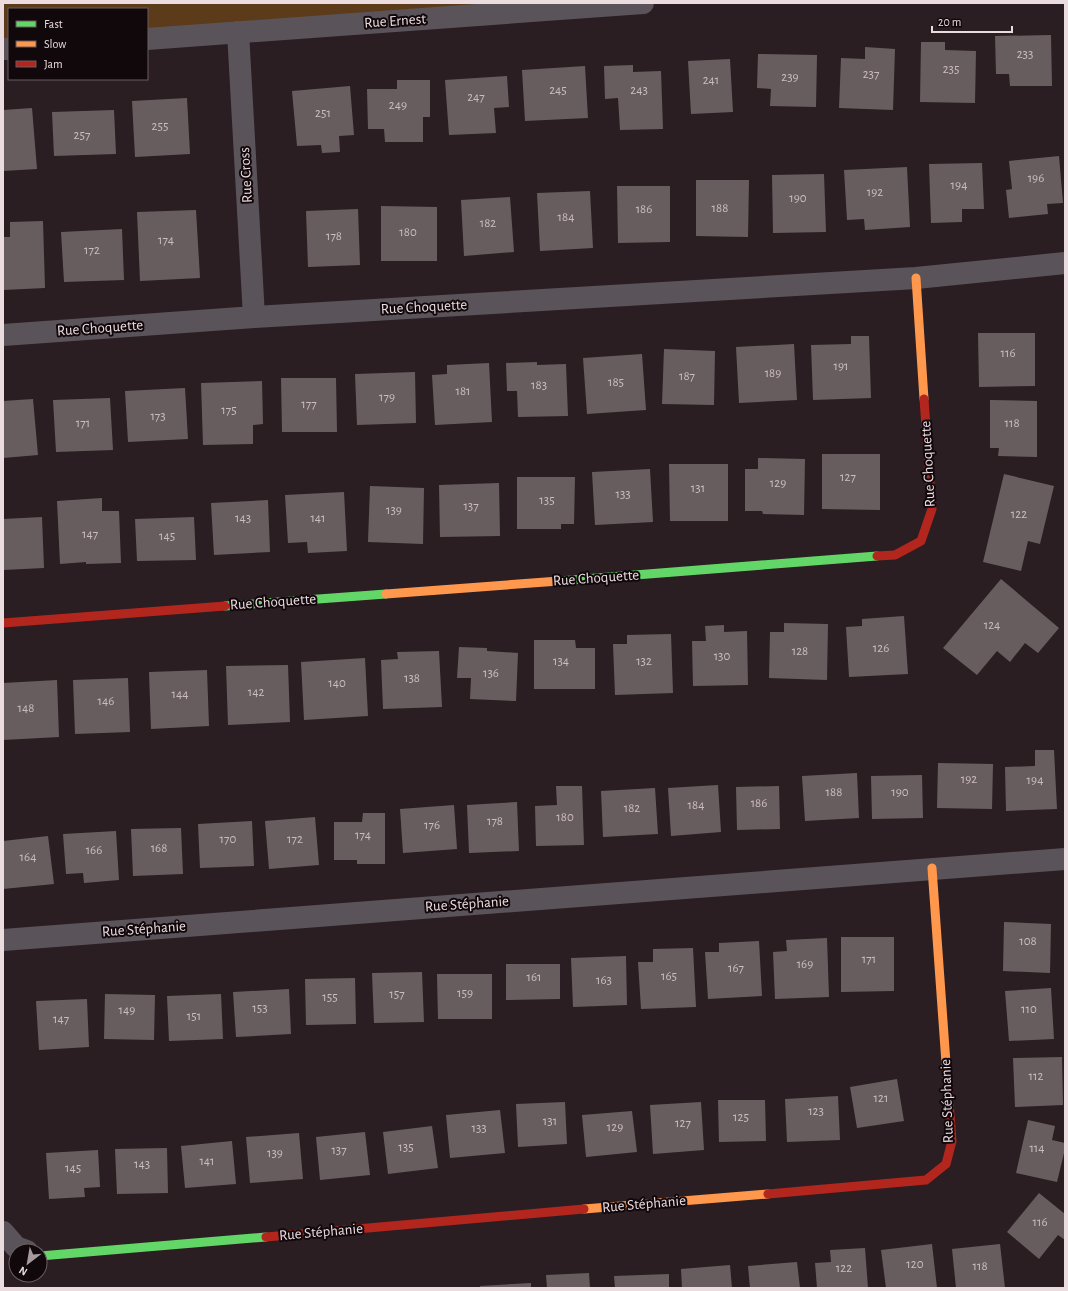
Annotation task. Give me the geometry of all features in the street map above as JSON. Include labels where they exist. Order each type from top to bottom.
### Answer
[{"type":"street","name":"Rue Ernest","points":[[148,39],[633,3]]},
{"type":"street","name":"Rue Cross","points":[[238,32],[254,317]]},
{"type":"street","name":"Rue Choquette","points":[[3,335],[254,317],[916,278],[1065,263]]},
{"type":"street","name":"Rue Choquette","points":[[3,623],[895,554],[921,541],[932,509],[916,278]]},
{"type":"street","name":"Rue Stéphanie","points":[[3,940],[1065,859]]},
{"type":"street","name":"Rue Stéphanie","points":[[48,1255],[926,1180],[946,1164],[952,1141],[932,868]]},
{"type":"street","points":[[3,1232],[13,1243]]},
{"type":"shaded area","points":[[3,3],[628,3],[148,39],[148,8],[8,8],[8,49],[3,49]]},
{"type":"building","points":[[1051,35],[1052,86],[1010,86],[1009,74],[996,74],[995,36]]},
{"type":"building","points":[[921,42],[945,42],[945,50],[976,51],[975,103],[920,102]]},
{"type":"building","points":[[865,47],[895,49],[893,110],[839,108],[841,58],[865,59]]},
{"type":"building","points":[[758,54],[817,55],[816,107],[770,106],[771,89],[757,88]]},
{"type":"building","points":[[730,59],[733,112],[691,114],[688,61]]},
{"type":"building","points":[[633,65],[633,72],[661,71],[663,129],[620,130],[618,98],[605,99],[604,66]]},
{"type":"building","points":[[585,66],[588,118],[525,121],[522,70]]},
{"type":"building","points":[[507,76],[509,107],[494,108],[496,133],[449,135],[445,80]]},
{"type":"building","points":[[397,80],[430,80],[430,117],[423,117],[423,142],[385,142],[384,129],[368,129],[367,89],[397,89]]},
{"type":"building","points":[[350,86],[354,135],[339,136],[340,152],[322,153],[321,145],[297,146],[292,91]]},
{"type":"building","points":[[187,98],[190,154],[135,157],[132,101]]},
{"type":"building","points":[[32,108],[37,169],[3,171],[3,110]]},
{"type":"building","points":[[114,110],[116,154],[54,156],[52,112]]},
{"type":"building","points":[[1059,156],[1063,203],[1047,204],[1048,214],[1009,218],[1006,190],[1012,189],[1009,161]]},
{"type":"building","points":[[982,163],[984,209],[962,209],[962,222],[931,223],[929,164]]},
{"type":"building","points":[[907,167],[910,227],[865,230],[864,219],[847,220],[844,170]]},
{"type":"building","points":[[824,174],[826,232],[773,233],[772,175]]},
{"type":"building","points":[[696,180],[749,180],[748,237],[696,236]]},
{"type":"building","points":[[617,186],[670,186],[670,242],[618,243]]},
{"type":"building","points":[[590,191],[593,248],[540,251],[537,193]]},
{"type":"building","points":[[510,197],[514,252],[464,256],[461,200]]},
{"type":"building","points":[[381,206],[437,207],[437,261],[381,261]]},
{"type":"building","points":[[358,209],[360,265],[308,267],[306,211]]},
{"type":"building","points":[[196,210],[200,278],[140,281],[137,212]]},
{"type":"building","points":[[43,221],[45,288],[3,290],[3,237],[10,237],[10,222]]},
{"type":"building","points":[[122,229],[124,280],[64,282],[61,232]]},
{"type":"building","points":[[978,333],[1035,333],[1035,386],[979,387]]},
{"type":"building","points":[[851,336],[869,336],[871,398],[813,400],[811,345],[851,344]]},
{"type":"building","points":[[794,344],[797,400],[739,403],[736,347]]},
{"type":"building","points":[[664,349],[715,351],[714,405],[662,404]]},
{"type":"building","points":[[642,354],[646,410],[587,414],[583,358]]},
{"type":"building","points":[[537,362],[537,365],[566,364],[568,416],[518,417],[517,391],[507,391],[506,363]]},
{"type":"building","points":[[489,363],[492,422],[435,425],[432,375],[447,374],[447,365]]},
{"type":"building","points":[[415,372],[416,423],[357,425],[355,374]]},
{"type":"building","points":[[281,378],[336,378],[337,432],[282,432]]},
{"type":"building","points":[[262,381],[263,424],[253,425],[253,444],[203,445],[201,383]]},
{"type":"building","points":[[185,388],[188,439],[128,442],[125,391]]},
{"type":"building","points":[[110,398],[113,450],[56,452],[53,400]]},
{"type":"building","points":[[33,399],[38,455],[3,458],[3,401]]},
{"type":"building","points":[[990,400],[1037,401],[1037,457],[998,456],[999,448],[990,448]]},
{"type":"building","points":[[822,454],[880,454],[880,510],[822,509]]},
{"type":"building","points":[[758,458],[805,459],[804,515],[763,514],[762,511],[745,511],[745,469],[758,469]]},
{"type":"building","points":[[669,464],[728,464],[728,521],[670,521]]},
{"type":"building","points":[[650,469],[653,522],[595,525],[592,472]]},
{"type":"building","points":[[1004,474],[1054,486],[1040,544],[1028,541],[1021,571],[983,562]]},
{"type":"building","points":[[517,477],[575,477],[574,524],[561,524],[561,529],[517,529]]},
{"type":"building","points":[[499,483],[500,536],[440,537],[439,485]]},
{"type":"building","points":[[370,486],[424,488],[423,544],[368,542]]},
{"type":"building","points":[[344,492],[347,551],[308,553],[307,542],[288,543],[285,495]]},
{"type":"building","points":[[102,498],[102,511],[119,511],[121,563],[86,564],[86,562],[60,564],[57,501]]},
{"type":"building","points":[[268,500],[270,552],[214,555],[211,503]]},
{"type":"building","points":[[42,517],[44,568],[3,570],[3,519]]},
{"type":"building","points":[[194,517],[196,560],[137,561],[135,519]]},
{"type":"building","points":[[1001,579],[1059,628],[1038,653],[1025,643],[1010,662],[997,651],[977,675],[943,648]]},
{"type":"building","points":[[904,616],[908,674],[849,677],[846,627],[862,626],[862,619]]},
{"type":"building","points":[[784,623],[828,624],[827,680],[769,678],[770,632],[784,632]]},
{"type":"building","points":[[724,625],[724,632],[747,631],[748,685],[693,686],[692,641],[706,641],[705,626]]},
{"type":"building","points":[[671,634],[673,693],[615,695],[613,644],[627,644],[627,635]]},
{"type":"building","points":[[534,640],[575,640],[576,648],[595,648],[595,689],[534,689]]},
{"type":"building","points":[[459,647],[487,648],[487,651],[518,653],[516,701],[470,699],[471,678],[457,678]]},
{"type":"building","points":[[439,651],[442,707],[383,709],[381,660],[398,659],[397,652]]},
{"type":"building","points":[[365,658],[368,716],[304,720],[301,662]]},
{"type":"building","points":[[288,665],[290,722],[228,725],[226,666]]},
{"type":"building","points":[[207,670],[209,726],[151,729],[149,672]]},
{"type":"building","points":[[128,678],[130,732],[75,734],[73,680]]},
{"type":"building","points":[[57,680],[59,737],[3,740],[3,683]]},
{"type":"building","points":[[1035,750],[1054,750],[1057,809],[1006,811],[1005,767],[1035,766]]},
{"type":"building","points":[[938,763],[993,764],[992,809],[937,808]]},
{"type":"building","points":[[857,773],[859,818],[805,821],[802,776]]},
{"type":"building","points":[[922,775],[923,818],[872,819],[871,776]]},
{"type":"building","points":[[718,785],[721,832],[671,836],[668,788]]},
{"type":"building","points":[[556,786],[582,786],[584,845],[536,846],[535,806],[557,805]]},
{"type":"building","points":[[779,786],[780,829],[737,830],[736,787]]},
{"type":"building","points":[[655,788],[658,834],[603,837],[601,791]]},
{"type":"building","points":[[517,802],[519,851],[469,853],[467,805]]},
{"type":"building","points":[[454,805],[457,849],[403,853],[400,809]]},
{"type":"building","points":[[363,813],[385,813],[385,864],[357,864],[357,860],[334,860],[334,822],[362,822]]},
{"type":"building","points":[[315,817],[319,865],[269,869],[265,821]]},
{"type":"building","points":[[252,821],[254,866],[200,868],[198,824]]},
{"type":"building","points":[[181,828],[183,874],[133,876],[131,829]]},
{"type":"building","points":[[116,831],[119,880],[84,883],[83,873],[66,874],[63,834]]},
{"type":"building","points":[[48,836],[54,884],[3,889],[3,841]]},
{"type":"building","points":[[1004,922],[1051,924],[1050,973],[1003,971]]},
{"type":"building","points":[[841,937],[894,937],[894,991],[841,992]]},
{"type":"building","points":[[827,938],[829,997],[775,999],[773,952],[787,951],[786,940]]},
{"type":"building","points":[[759,941],[762,996],[708,999],[705,952],[719,952],[719,943]]},
{"type":"building","points":[[693,948],[696,1007],[641,1009],[638,962],[653,962],[653,949]]},
{"type":"building","points":[[626,956],[627,1005],[573,1007],[571,958]]},
{"type":"building","points":[[506,964],[560,964],[560,999],[506,1000]]},
{"type":"building","points":[[422,972],[424,1022],[374,1023],[372,973]]},
{"type":"building","points":[[437,974],[492,974],[492,1019],[438,1019]]},
{"type":"building","points":[[355,978],[356,1024],[306,1025],[305,979]]},
{"type":"building","points":[[1051,988],[1054,1039],[1009,1041],[1005,991]]},
{"type":"building","points":[[289,989],[291,1034],[236,1037],[233,992]]},
{"type":"building","points":[[105,994],[155,995],[154,1040],[104,1039]]},
{"type":"building","points":[[221,994],[223,1039],[169,1041],[167,996]]},
{"type":"building","points":[[87,999],[89,1047],[39,1050],[36,1001]]},
{"type":"building","points":[[1062,1057],[1063,1105],[1015,1107],[1013,1058]]},
{"type":"building","points":[[897,1079],[904,1121],[857,1128],[850,1087]]},
{"type":"building","points":[[838,1096],[840,1140],[787,1142],[785,1099]]},
{"type":"building","points":[[718,1100],[765,1100],[766,1141],[719,1142]]},
{"type":"building","points":[[565,1102],[567,1144],[518,1147],[516,1104]]},
{"type":"building","points":[[701,1102],[704,1150],[653,1154],[650,1105]]},
{"type":"building","points":[[500,1110],[505,1153],[450,1158],[446,1115]]},
{"type":"building","points":[[632,1111],[637,1152],[586,1157],[582,1115]]},
{"type":"building","points":[[1028,1120],[1055,1126],[1052,1140],[1065,1143],[1065,1149],[1057,1182],[1016,1173]]},
{"type":"building","points":[[432,1126],[438,1168],[388,1174],[383,1132]]},
{"type":"building","points":[[365,1132],[370,1175],[320,1180],[316,1137]]},
{"type":"building","points":[[299,1133],[303,1179],[250,1183],[246,1137]]},
{"type":"building","points":[[232,1141],[236,1184],[185,1188],[181,1146]]},
{"type":"building","points":[[167,1148],[168,1193],[117,1194],[115,1149]]},
{"type":"building","points":[[98,1150],[100,1187],[84,1188],[85,1197],[49,1199],[46,1153]]},
{"type":"building","points":[[1039,1193],[1065,1214],[1065,1240],[1058,1235],[1039,1259],[1007,1232]]},
{"type":"building","points":[[932,1244],[937,1288],[886,1288],[881,1250]]},
{"type":"building","points":[[1000,1244],[1005,1288],[956,1288],[952,1249]]},
{"type":"building","points":[[865,1248],[868,1288],[817,1288],[815,1263],[831,1262],[830,1250]]},
{"type":"building","points":[[797,1262],[800,1288],[750,1288],[748,1266]]},
{"type":"building","points":[[730,1265],[732,1288],[682,1288],[681,1269]]},
{"type":"building","points":[[589,1273],[590,1288],[547,1288],[546,1275]]},
{"type":"building","points":[[669,1274],[669,1288],[615,1288],[614,1276]]},
{"type":"building","points":[[531,1283],[531,1288],[480,1288],[480,1286]]},
{"type":"traffic: fast","points":[[559,581],[877,556]]},
{"type":"traffic: fast","points":[[225,606],[386,594]]},
{"type":"traffic: fast","points":[[48,1255],[266,1237]]},
{"type":"traffic: slow","points":[[916,278],[924,399]]},
{"type":"traffic: slow","points":[[386,594],[559,581]]},
{"type":"traffic: slow","points":[[932,868],[947,1077]]},
{"type":"traffic: slow","points":[[584,1209],[768,1194]]},
{"type":"traffic: jam","points":[[877,556],[895,555],[921,541],[932,509],[924,399]]},
{"type":"traffic: jam","points":[[3,623],[225,606]]},
{"type":"traffic: jam","points":[[768,1194],[926,1180],[946,1164],[952,1141],[947,1077]]},
{"type":"traffic: jam","points":[[266,1237],[584,1209]]}]
